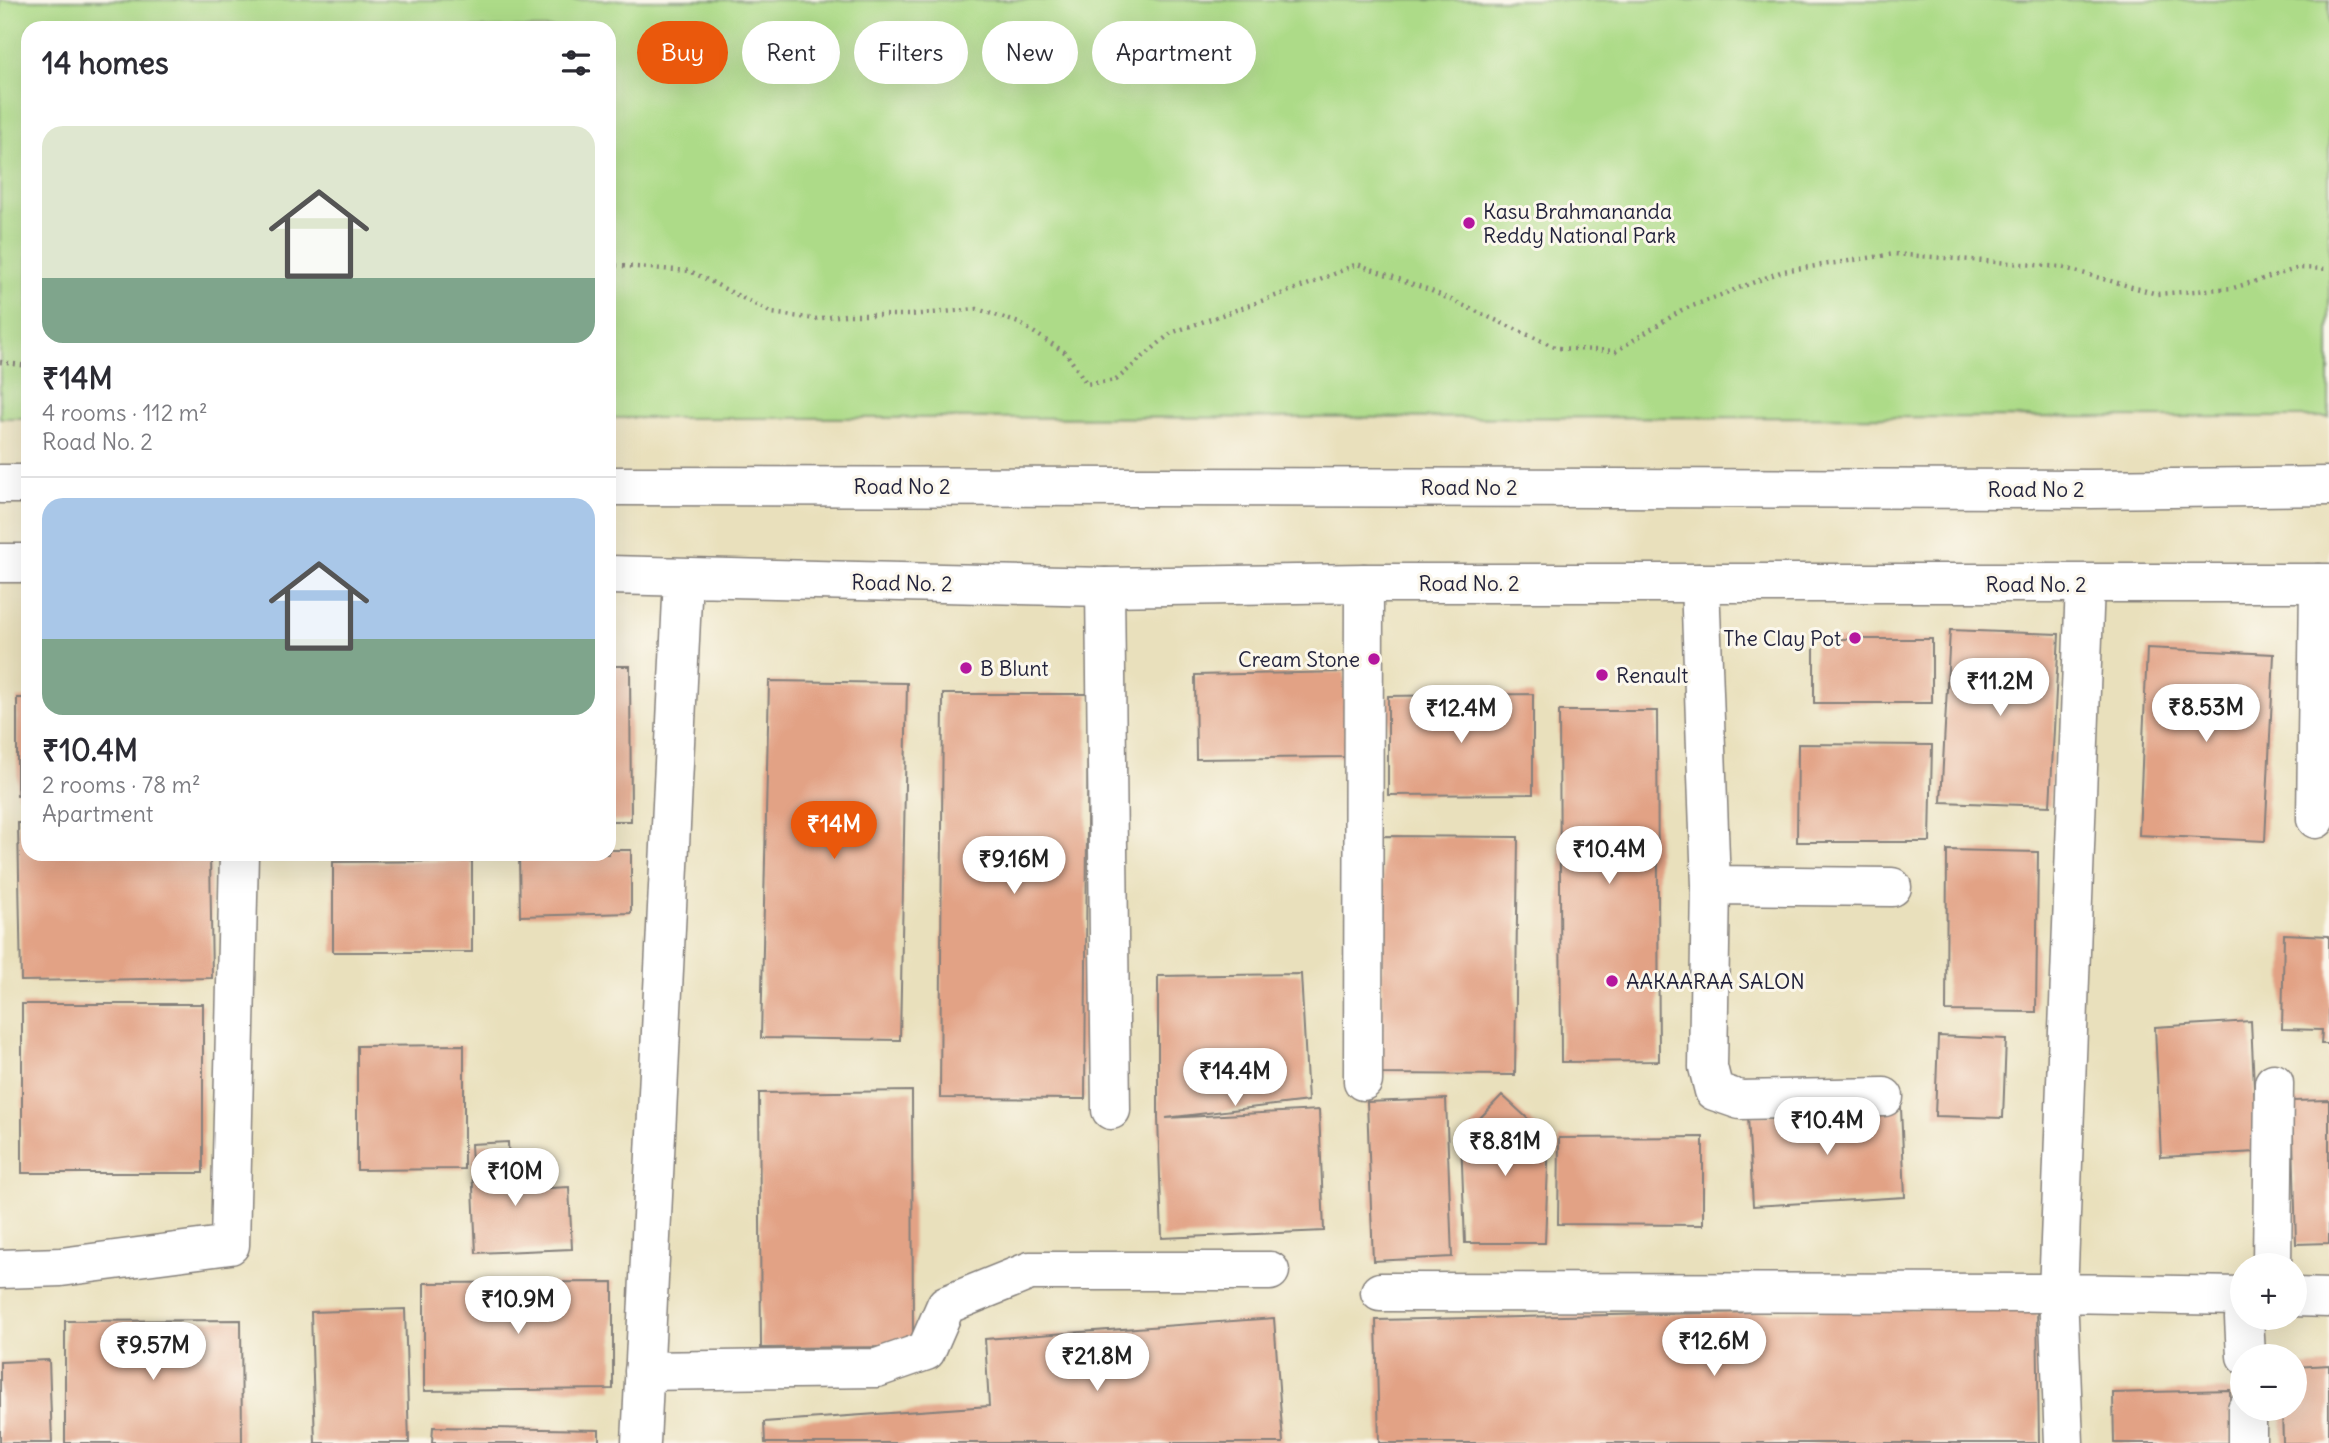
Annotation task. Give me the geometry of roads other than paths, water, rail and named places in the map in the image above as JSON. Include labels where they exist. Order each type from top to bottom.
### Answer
[{"type":"main road","points":[[0,484],[21,484]]},
{"type":"main road","name":"Road No 2","points":[[616,486],[2091,489],[2329,485]]},
{"type":"main road","points":[[0,563],[21,563]]},
{"type":"main road","name":"Road No. 2","points":[[616,575],[1105,587],[1364,583],[2324,583]]},
{"type":"main road","points":[[641,1443],[683,578]]},
{"type":"main road","points":[[1363,1081],[1364,583]]},
{"type":"main road","points":[[1700,583],[1711,885],[1708,1066],[1714,1091],[1740,1100],[1884,1097]]},
{"type":"main road","points":[[2316,819],[2324,583]]},
{"type":"main road","points":[[2064,1443],[2058,1293],[2085,584]]},
{"type":"main road","points":[[1105,587],[1111,1110]]},
{"type":"main road","points":[[0,1269],[61,1267],[229,1245],[239,861]]},
{"type":"main road","points":[[1711,885],[1892,887]]},
{"type":"main road","points":[[2272,1253],[2274,1083]]},
{"type":"main road","points":[[644,1371],[877,1368],[926,1351],[946,1305],[1030,1271],[1270,1271]]},
{"type":"main road","points":[[1380,1292],[2230,1296]]},
{"type":"main road","points":[[2307,1297],[2329,1298]]},
{"type":"main road","points":[[2247,1421],[2247,1443]]},
{"type":"place","name":"Kasu Brahmananda Reddy National Park","points":[[1469,223]]},
{"type":"place","name":"The Clay Pot","points":[[1855,638]]},
{"type":"place","name":"Cream Stone","points":[[1374,659]]},
{"type":"place","name":"B Blunt","points":[[966,668]]},
{"type":"place","name":"Renault","points":[[1602,675]]},
{"type":"place","name":"AAKAARAA SALON","points":[[1612,981]]}]
